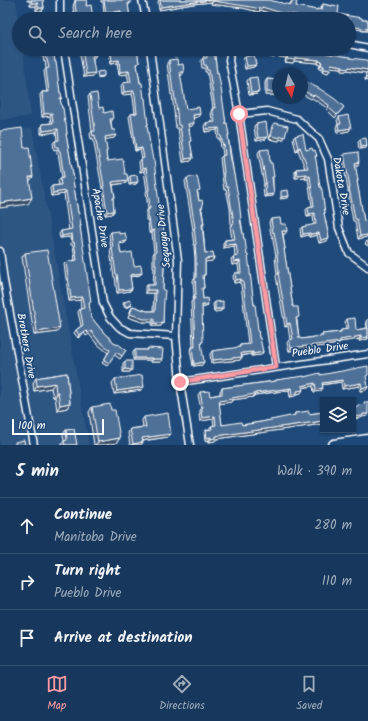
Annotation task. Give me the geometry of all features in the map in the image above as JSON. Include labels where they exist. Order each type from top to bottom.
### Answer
[{"type":"main road","points":[[334,445],[368,440]]},
{"type":"street","points":[[60,0],[60,12]]},
{"type":"street","points":[[142,0],[145,12]]},
{"type":"street","points":[[356,45],[368,48]]},
{"type":"street","name":"Apache Drive","points":[[65,56],[103,303],[110,317],[119,327],[130,333],[176,336]]},
{"type":"street","name":"Sequoya Drive","points":[[151,56],[178,260],[176,336],[180,382],[190,445]]},
{"type":"street","points":[[230,56],[229,60],[239,114],[276,367]]},
{"type":"street","name":"Dakota Drive","points":[[239,114],[267,111],[297,119],[319,139],[328,159],[339,228],[349,253],[368,267]]},
{"type":"street","name":"Brothers Drive","points":[[0,251],[4,281],[34,445]]},
{"type":"street","name":"Pueblo Drive","points":[[180,382],[368,354]]},
{"type":"shaded area","points":[[0,0],[16,0],[18,12],[12,12],[12,56],[24,56],[31,116],[0,120]]},
{"type":"shaded area","points":[[32,128],[89,445],[0,445],[0,133]]},
{"type":"building","points":[[31,0],[43,0],[44,8],[38,8],[38,3],[32,3]]},
{"type":"building","points":[[76,0],[87,0],[86,6],[91,5],[92,12],[76,12]]},
{"type":"building","points":[[104,0],[131,0],[131,2],[128,3],[129,12],[106,12]]},
{"type":"building","points":[[160,0],[210,0],[161,7]]},
{"type":"building","points":[[268,0],[291,5],[292,1],[297,1],[296,6],[317,10],[322,10],[323,4],[339,6],[338,12],[278,12],[262,7],[261,9],[213,1]]},
{"type":"building","points":[[356,17],[362,18],[362,20],[368,20],[368,29],[356,27]]},
{"type":"building","points":[[46,56],[54,56],[56,62],[62,98],[60,98],[66,123],[66,134],[81,226],[91,302],[89,303],[91,317],[104,333],[117,345],[118,344],[126,350],[122,356],[116,352],[109,363],[104,360],[110,350],[98,340],[91,331],[88,333],[86,331],[79,335],[76,330],[83,325],[80,309],[84,308],[82,297],[71,298],[66,262],[77,260],[72,234],[62,236],[61,231],[72,229],[66,191],[53,193],[52,186],[61,185],[60,178],[64,177],[60,151],[58,147],[56,147],[55,141],[59,140],[58,129],[43,131],[42,124],[53,123],[52,113],[44,114],[42,92],[49,92],[46,69],[49,68]]},
{"type":"building","points":[[83,56],[92,56],[95,73],[86,74]]},
{"type":"building","points":[[111,56],[138,56],[139,63],[137,64],[140,83],[142,83],[145,98],[147,125],[154,160],[166,252],[166,266],[164,266],[163,290],[165,290],[163,323],[154,323],[154,319],[144,319],[130,314],[133,306],[147,311],[155,311],[156,290],[147,290],[147,285],[155,285],[156,252],[154,230],[151,231],[148,218],[148,209],[150,209],[146,168],[142,169],[141,159],[144,158],[142,148],[136,149],[131,114],[137,113],[135,95],[134,91],[124,92],[123,83],[131,82],[129,71],[120,72],[119,60],[112,61]]},
{"type":"building","points":[[207,56],[215,56],[217,73],[218,72],[229,135],[230,154],[239,201],[240,219],[248,255],[259,338],[263,352],[253,354],[253,352],[241,353],[242,357],[213,360],[212,351],[250,344],[243,281],[241,279],[236,280],[235,273],[241,273],[240,261],[234,262],[233,257],[238,256],[236,244],[225,245],[225,240],[235,239],[228,186],[226,187],[223,173],[222,156],[225,155],[224,145],[223,146],[219,128],[207,129],[206,123],[215,122],[212,108],[215,108],[209,70],[207,70],[206,65],[204,65],[203,58],[207,58]]},
{"type":"building","points":[[254,56],[256,65],[247,66],[245,57]]},
{"type":"building","points":[[288,56],[343,56],[367,60],[368,70],[349,67],[348,69],[343,68],[343,66],[331,64],[330,70],[324,69],[324,66],[321,65],[322,62],[319,60],[295,58],[295,60],[287,59]]},
{"type":"building","points":[[177,59],[178,65],[183,64],[184,72],[180,72],[186,109],[199,107],[200,114],[193,115],[194,123],[188,124],[193,158],[185,159],[180,125],[178,125],[169,60]]},
{"type":"building","points":[[104,71],[104,76],[98,77],[97,72]]},
{"type":"building","points":[[257,77],[259,92],[251,93],[249,78]]},
{"type":"building","points":[[267,79],[272,79],[272,92],[267,92]]},
{"type":"building","points":[[308,83],[335,99],[344,107],[337,115],[328,107],[329,105],[314,95],[313,96],[308,93]]},
{"type":"building","points":[[97,93],[99,108],[103,107],[104,113],[112,111],[113,119],[110,119],[112,130],[115,130],[116,135],[105,137],[107,161],[123,159],[125,174],[127,174],[128,180],[112,182],[115,197],[113,198],[114,211],[107,212],[95,135],[93,136],[92,131],[95,131],[90,94]]},
{"type":"building","points":[[348,115],[351,128],[339,130],[338,124],[341,124],[339,117]]},
{"type":"building","points":[[266,122],[268,137],[258,138],[256,124]]},
{"type":"building","points":[[274,123],[288,126],[285,137],[281,136],[280,138],[271,136]]},
{"type":"building","points":[[22,128],[24,148],[29,147],[33,177],[29,177],[32,198],[0,203],[0,131]]},
{"type":"building","points":[[303,134],[306,150],[312,148],[313,151],[315,150],[317,156],[315,156],[329,238],[321,240],[319,233],[303,234],[302,227],[316,224],[315,213],[309,214],[308,207],[314,206],[310,176],[307,176],[307,174],[297,175],[296,169],[308,168],[300,147],[298,148],[295,136]]},
{"type":"building","points":[[366,138],[367,146],[361,147],[360,139]]},
{"type":"building","points":[[269,149],[270,163],[272,163],[274,177],[272,177],[274,194],[266,195],[266,183],[260,150]]},
{"type":"building","points":[[358,152],[359,162],[355,163],[357,181],[364,221],[367,220],[368,226],[368,235],[360,236],[357,219],[355,219],[344,154]]},
{"type":"building","points":[[137,175],[138,182],[131,183],[130,176]]},
{"type":"building","points":[[197,176],[200,190],[197,191],[199,201],[202,200],[203,207],[201,208],[204,224],[202,224],[205,253],[213,252],[214,258],[205,259],[205,275],[203,275],[203,299],[207,298],[208,305],[202,305],[203,342],[201,342],[204,362],[194,364],[192,347],[195,347],[193,299],[195,299],[194,295],[196,295],[196,244],[187,178]]},
{"type":"building","points":[[288,190],[289,196],[281,197],[281,191]]},
{"type":"building","points":[[280,218],[281,224],[286,224],[287,231],[282,231],[284,249],[293,307],[298,307],[299,317],[296,318],[299,338],[323,336],[322,334],[341,332],[341,330],[349,329],[347,319],[355,318],[356,330],[368,328],[368,337],[361,338],[361,336],[340,340],[340,342],[291,348],[289,340],[293,339],[290,323],[287,324],[278,273],[278,254],[271,219]]},
{"type":"building","points":[[119,231],[119,234],[125,233],[127,241],[119,242],[121,254],[132,252],[134,266],[141,265],[142,273],[130,275],[132,289],[119,290],[111,232]]},
{"type":"building","points":[[47,250],[60,328],[37,332],[25,253]]},
{"type":"building","points":[[130,300],[132,305],[126,307],[124,302]]},
{"type":"building","points":[[223,301],[223,309],[215,309],[215,302]]},
{"type":"building","points":[[148,348],[163,349],[162,359],[135,358],[135,350],[148,350]]},
{"type":"building","points":[[125,361],[132,361],[132,370],[125,369]]},
{"type":"building","points":[[368,366],[368,375],[366,376],[368,387],[362,388],[361,383],[344,386],[343,380],[322,383],[323,388],[316,389],[315,383],[302,386],[303,390],[297,391],[297,394],[292,394],[291,388],[255,393],[219,401],[222,425],[241,422],[242,425],[261,422],[309,411],[309,414],[320,412],[320,421],[216,436],[216,438],[211,439],[211,437],[207,438],[206,430],[212,429],[211,426],[216,425],[215,416],[202,418],[201,412],[203,407],[200,392],[209,391],[210,396],[222,394],[222,388],[304,377],[320,373],[320,375]]},
{"type":"building","points":[[67,373],[70,403],[60,405],[58,392],[56,393],[55,383],[37,386],[36,378]]},
{"type":"building","points":[[142,375],[144,387],[117,391],[115,379]]},
{"type":"building","points":[[364,402],[368,402],[368,414],[356,417],[356,407],[358,407],[358,405],[365,404]]},
{"type":"building","points":[[110,404],[111,410],[115,410],[120,438],[98,442],[92,407]]},
{"type":"building","points":[[168,413],[171,434],[142,438],[143,442],[133,444],[130,429],[146,427],[144,417]]},
{"type":"building","points":[[74,429],[77,445],[65,445],[64,441],[67,440],[66,430]]},
{"type":"building","points":[[24,440],[25,445],[15,445],[15,442]]},
{"type":"route","points":[[180,382],[276,367],[239,114]]}]
